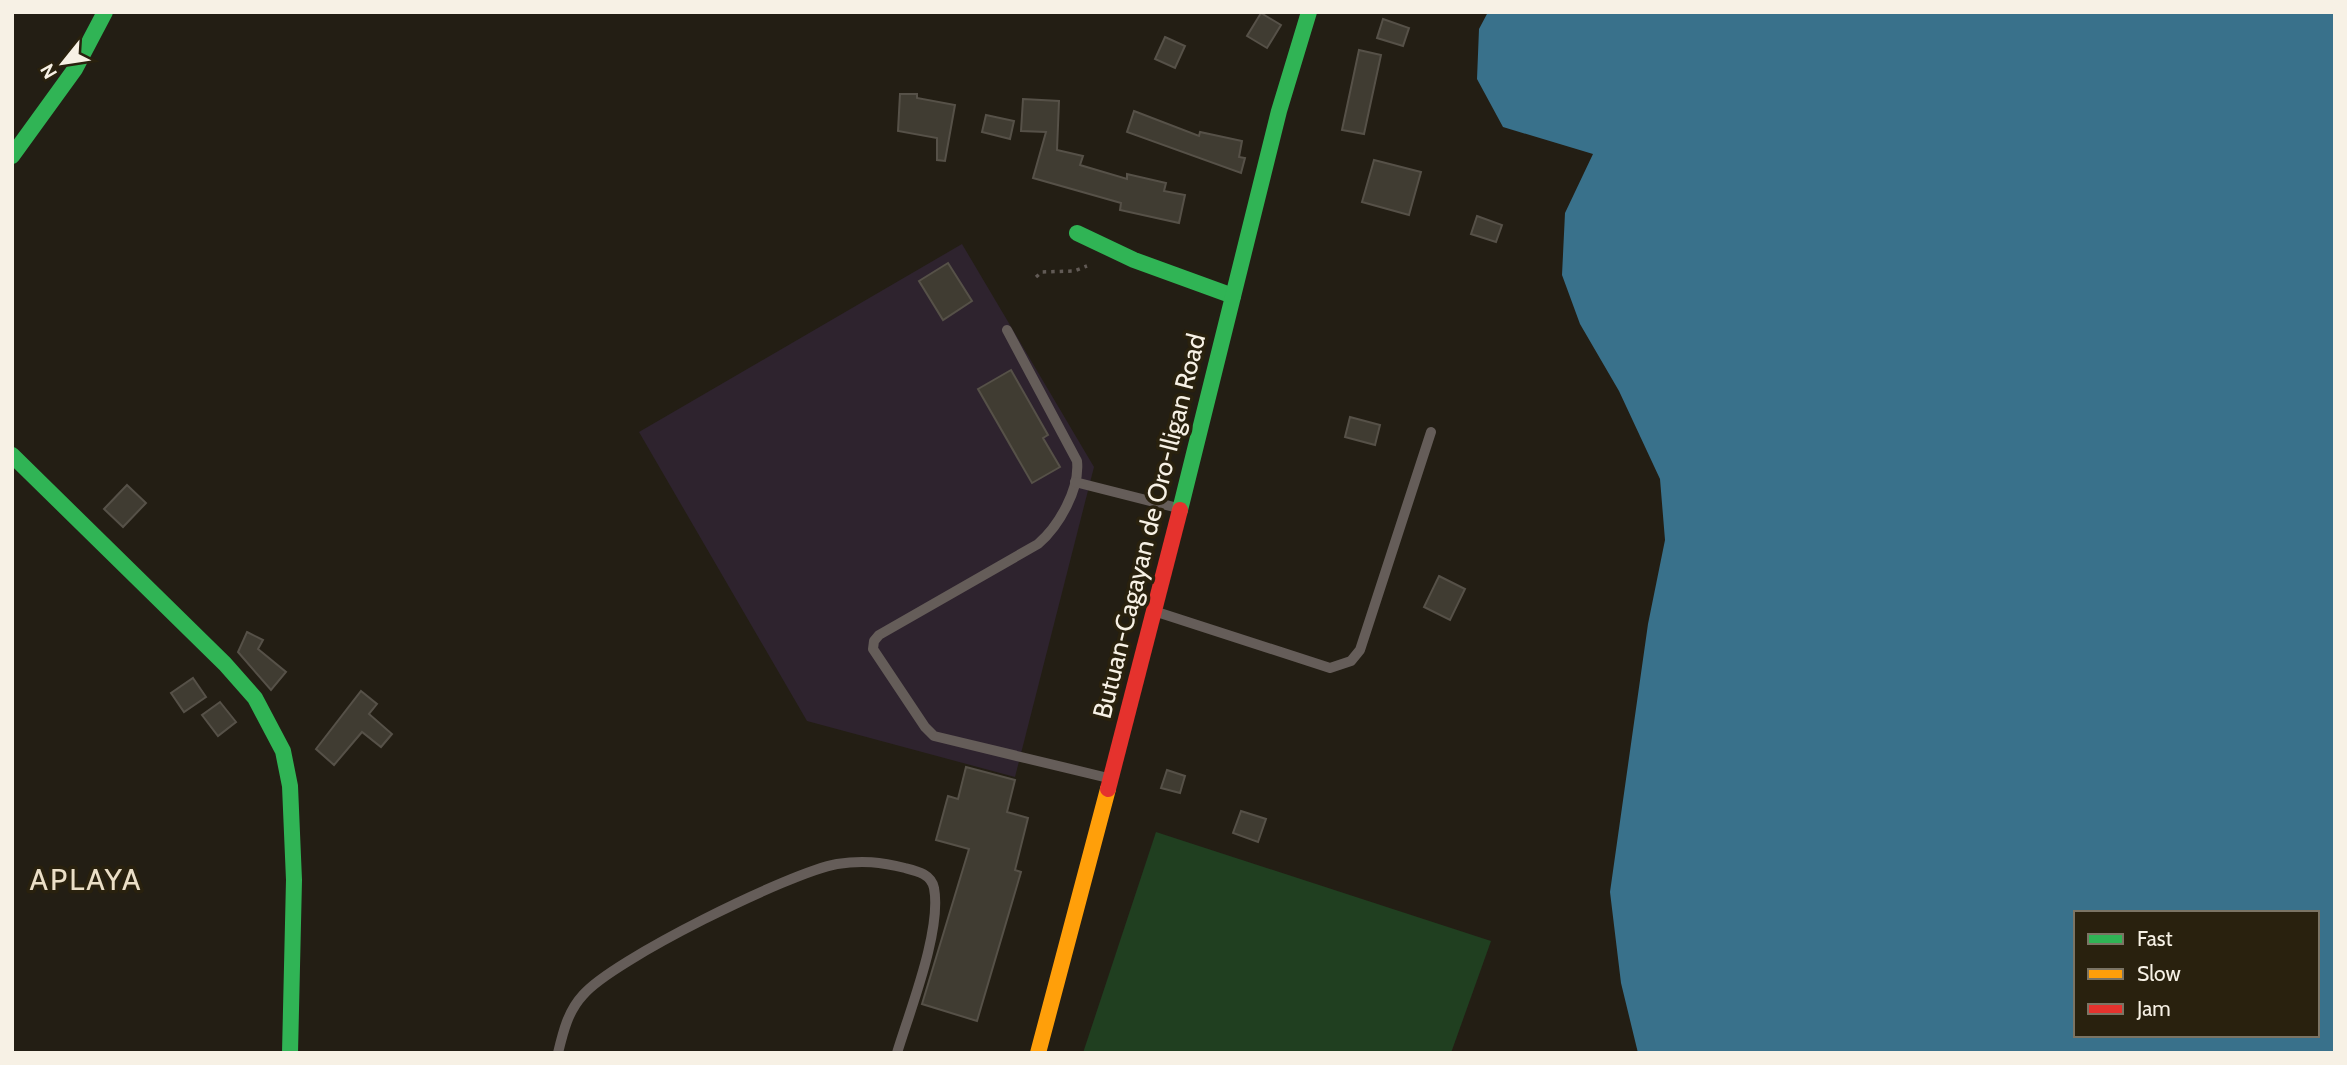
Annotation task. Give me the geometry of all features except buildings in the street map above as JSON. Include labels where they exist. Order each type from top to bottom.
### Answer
[{"type":"main road","points":[[12,156],[55,100],[96,35],[105,12]]},
{"type":"main road","name":"Butuan-Cagayan de Oro-Iligan Road","points":[[1038,1053],[1154,611],[1279,111],[1309,12]]},
{"type":"main road","points":[[1077,233],[1116,254],[1233,296]]},
{"type":"main road","points":[[12,455],[225,664],[255,698],[283,751],[290,786],[294,880],[290,1053]]},
{"type":"lane","points":[[1007,330],[1077,461],[1079,473],[1055,526],[1038,544],[879,635],[874,641],[873,649],[925,727],[934,736],[1110,779]]},
{"type":"lane","points":[[1154,611],[1330,667],[1351,661],[1360,650],[1431,432]]},
{"type":"lane","points":[[1075,482],[1180,508]]},
{"type":"lane","points":[[558,1053],[572,1010],[584,993],[615,967],[811,871],[874,860],[924,874],[934,887],[934,926],[897,1053]]},
{"type":"path","points":[[1036,277],[1042,272],[1073,271],[1116,254]]},
{"type":"shaded area","points":[[962,244],[1094,467],[1015,777],[807,721],[639,432]]},
{"type":"green space","points":[[1156,832],[1491,941],[1451,1053],[1083,1053]]},
{"type":"water","points":[[1488,12],[2335,12],[2335,1053],[1638,1053],[1621,983],[1610,892],[1648,624],[1665,540],[1660,479],[1619,391],[1580,324],[1562,275],[1565,213],[1593,154],[1503,127],[1477,79],[1479,29]]},
{"type":"traffic: fast","points":[[12,156],[75,69],[105,12]]},
{"type":"traffic: fast","points":[[1180,510],[1279,111],[1309,12]]},
{"type":"traffic: fast","points":[[1077,233],[1134,260],[1233,296]]},
{"type":"traffic: fast","points":[[12,455],[225,664],[255,698],[283,751],[290,786],[294,880],[290,1053]]},
{"type":"traffic: slow","points":[[1038,1053],[1108,789]]},
{"type":"traffic: jam","points":[[1108,789],[1180,510]]},
{"type":"district","name":"APLAYA","points":[[86,880]]}]
